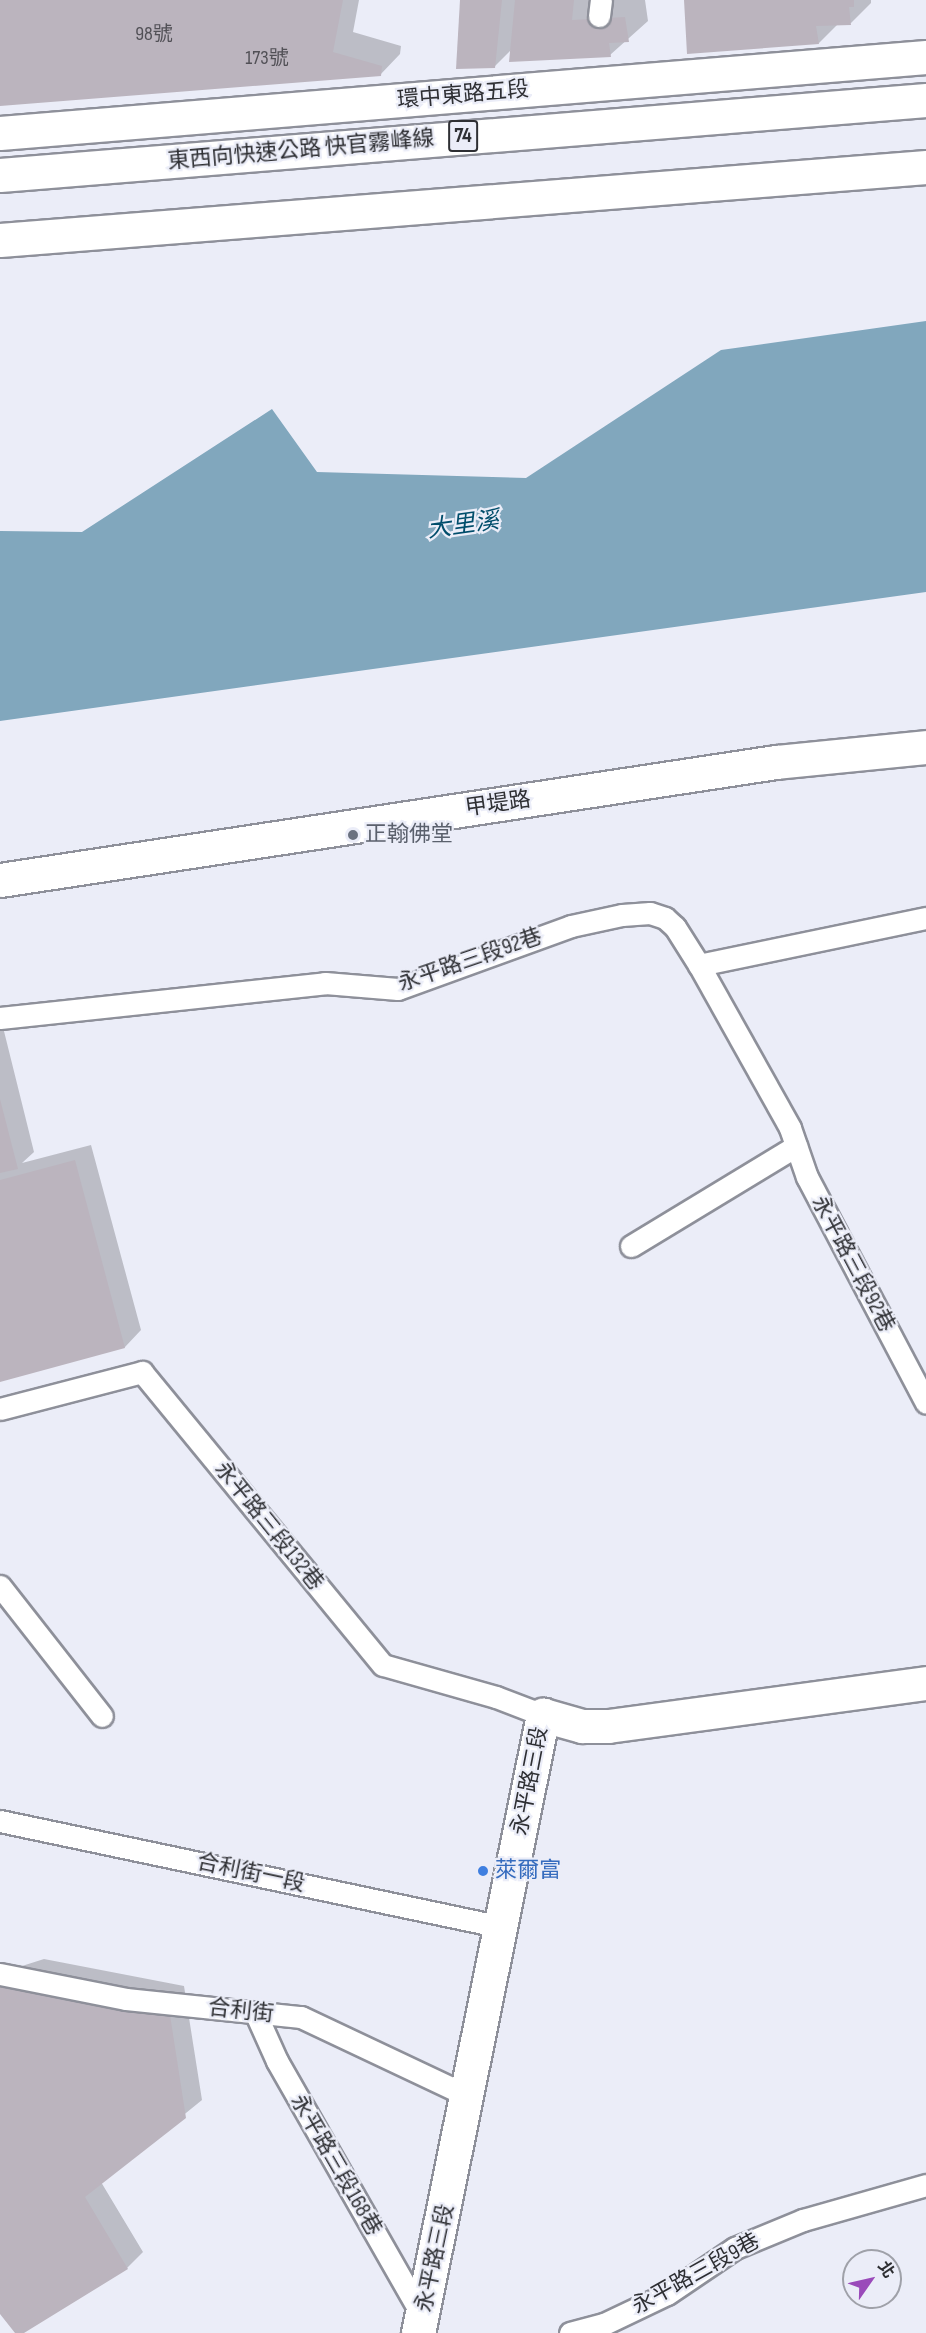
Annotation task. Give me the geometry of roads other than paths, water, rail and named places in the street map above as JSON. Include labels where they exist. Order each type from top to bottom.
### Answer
[{"type":"main road","name":"環中東路五段","points":[[0,132],[926,57]]},
{"type":"main road","name":"東西向快速公路 快官霧峰線","points":[[0,175],[926,100]]},
{"type":"main road","points":[[0,240],[926,167]]},
{"type":"main road","name":"甲堤路","points":[[0,880],[776,762],[926,747]]},
{"type":"main road","name":"永平路三段","points":[[420,2324],[468,2096],[543,1715],[582,1725],[608,1726],[926,1683]]},
{"type":"lane","name":"永平路三段92巷","points":[[0,1018],[325,983],[398,989],[571,926],[622,915],[650,913],[665,918],[675,927],[699,964],[790,1128],[807,1177],[926,1403]]},
{"type":"lane","points":[[699,964],[926,918]]},
{"type":"lane","points":[[631,1246],[796,1146]]},
{"type":"lane","name":"永平路三段132巷","points":[[0,1408],[142,1372],[383,1665],[496,1697],[543,1715]]},
{"type":"lane","points":[[0,1586],[102,1716]]},
{"type":"lane","name":"合利街一段","points":[[0,1821],[502,1927]]},
{"type":"lane","name":"合利街","points":[[0,1974],[126,1999],[301,2017],[468,2096]]},
{"type":"lane","name":"永平路三段168巷","points":[[255,2012],[277,2061],[420,2324]]},
{"type":"lane","name":"永平路三段9巷","points":[[570,2333],[604,2324],[667,2294],[735,2248],[803,2220],[926,2185]]},
{"type":"water","name":"大里溪","points":[[926,321],[926,592],[0,721],[0,531],[82,532],[272,409],[317,472],[526,478],[721,350]]},
{"type":"place","name":"正翰佛堂","points":[[353,835]]},
{"type":"place","name":"萊爾富","points":[[483,1871]]}]
